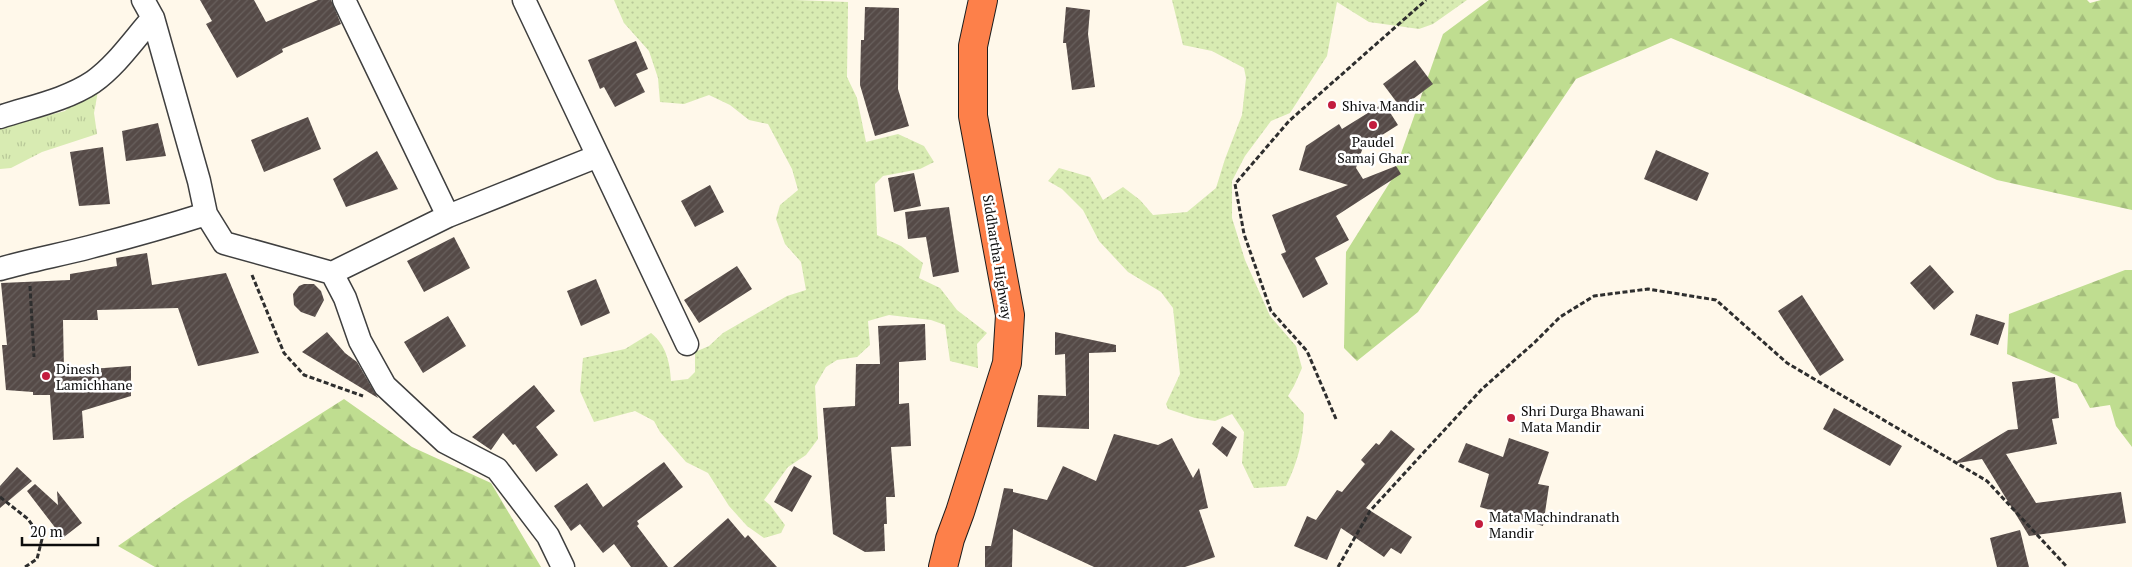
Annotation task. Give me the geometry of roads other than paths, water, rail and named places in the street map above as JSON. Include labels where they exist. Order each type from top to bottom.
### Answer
[{"type":"highway","name":"Siddhartha Highway","points":[[942,567],[1007,363],[1010,316],[973,116],[973,46],[983,0]]},
{"type":"street","points":[[344,0],[448,216]]},
{"type":"street","points":[[524,0],[687,344]]},
{"type":"street","points":[[148,9],[199,181],[206,214],[224,243],[332,273],[448,216],[598,156]]},
{"type":"street","points":[[0,117],[66,95],[93,81],[122,55],[148,9]]},
{"type":"street","points":[[0,269],[28,260],[121,239],[206,214]]},
{"type":"street","points":[[332,273],[345,298],[360,341],[385,386],[445,442],[497,469],[548,536],[563,567]]},
{"type":"place","name":"Shiva Mandir","points":[[1332,105]]},
{"type":"place","name":"Paudel Samaj Ghar","points":[[1373,125]]},
{"type":"place","name":"Dinesh Lamichhane","points":[[46,376]]},
{"type":"place","name":"Shri Durga Bhawani Mata Mandir","points":[[1511,418]]},
{"type":"place","name":"Mata Machindranath Mandir","points":[[1479,524]]}]
